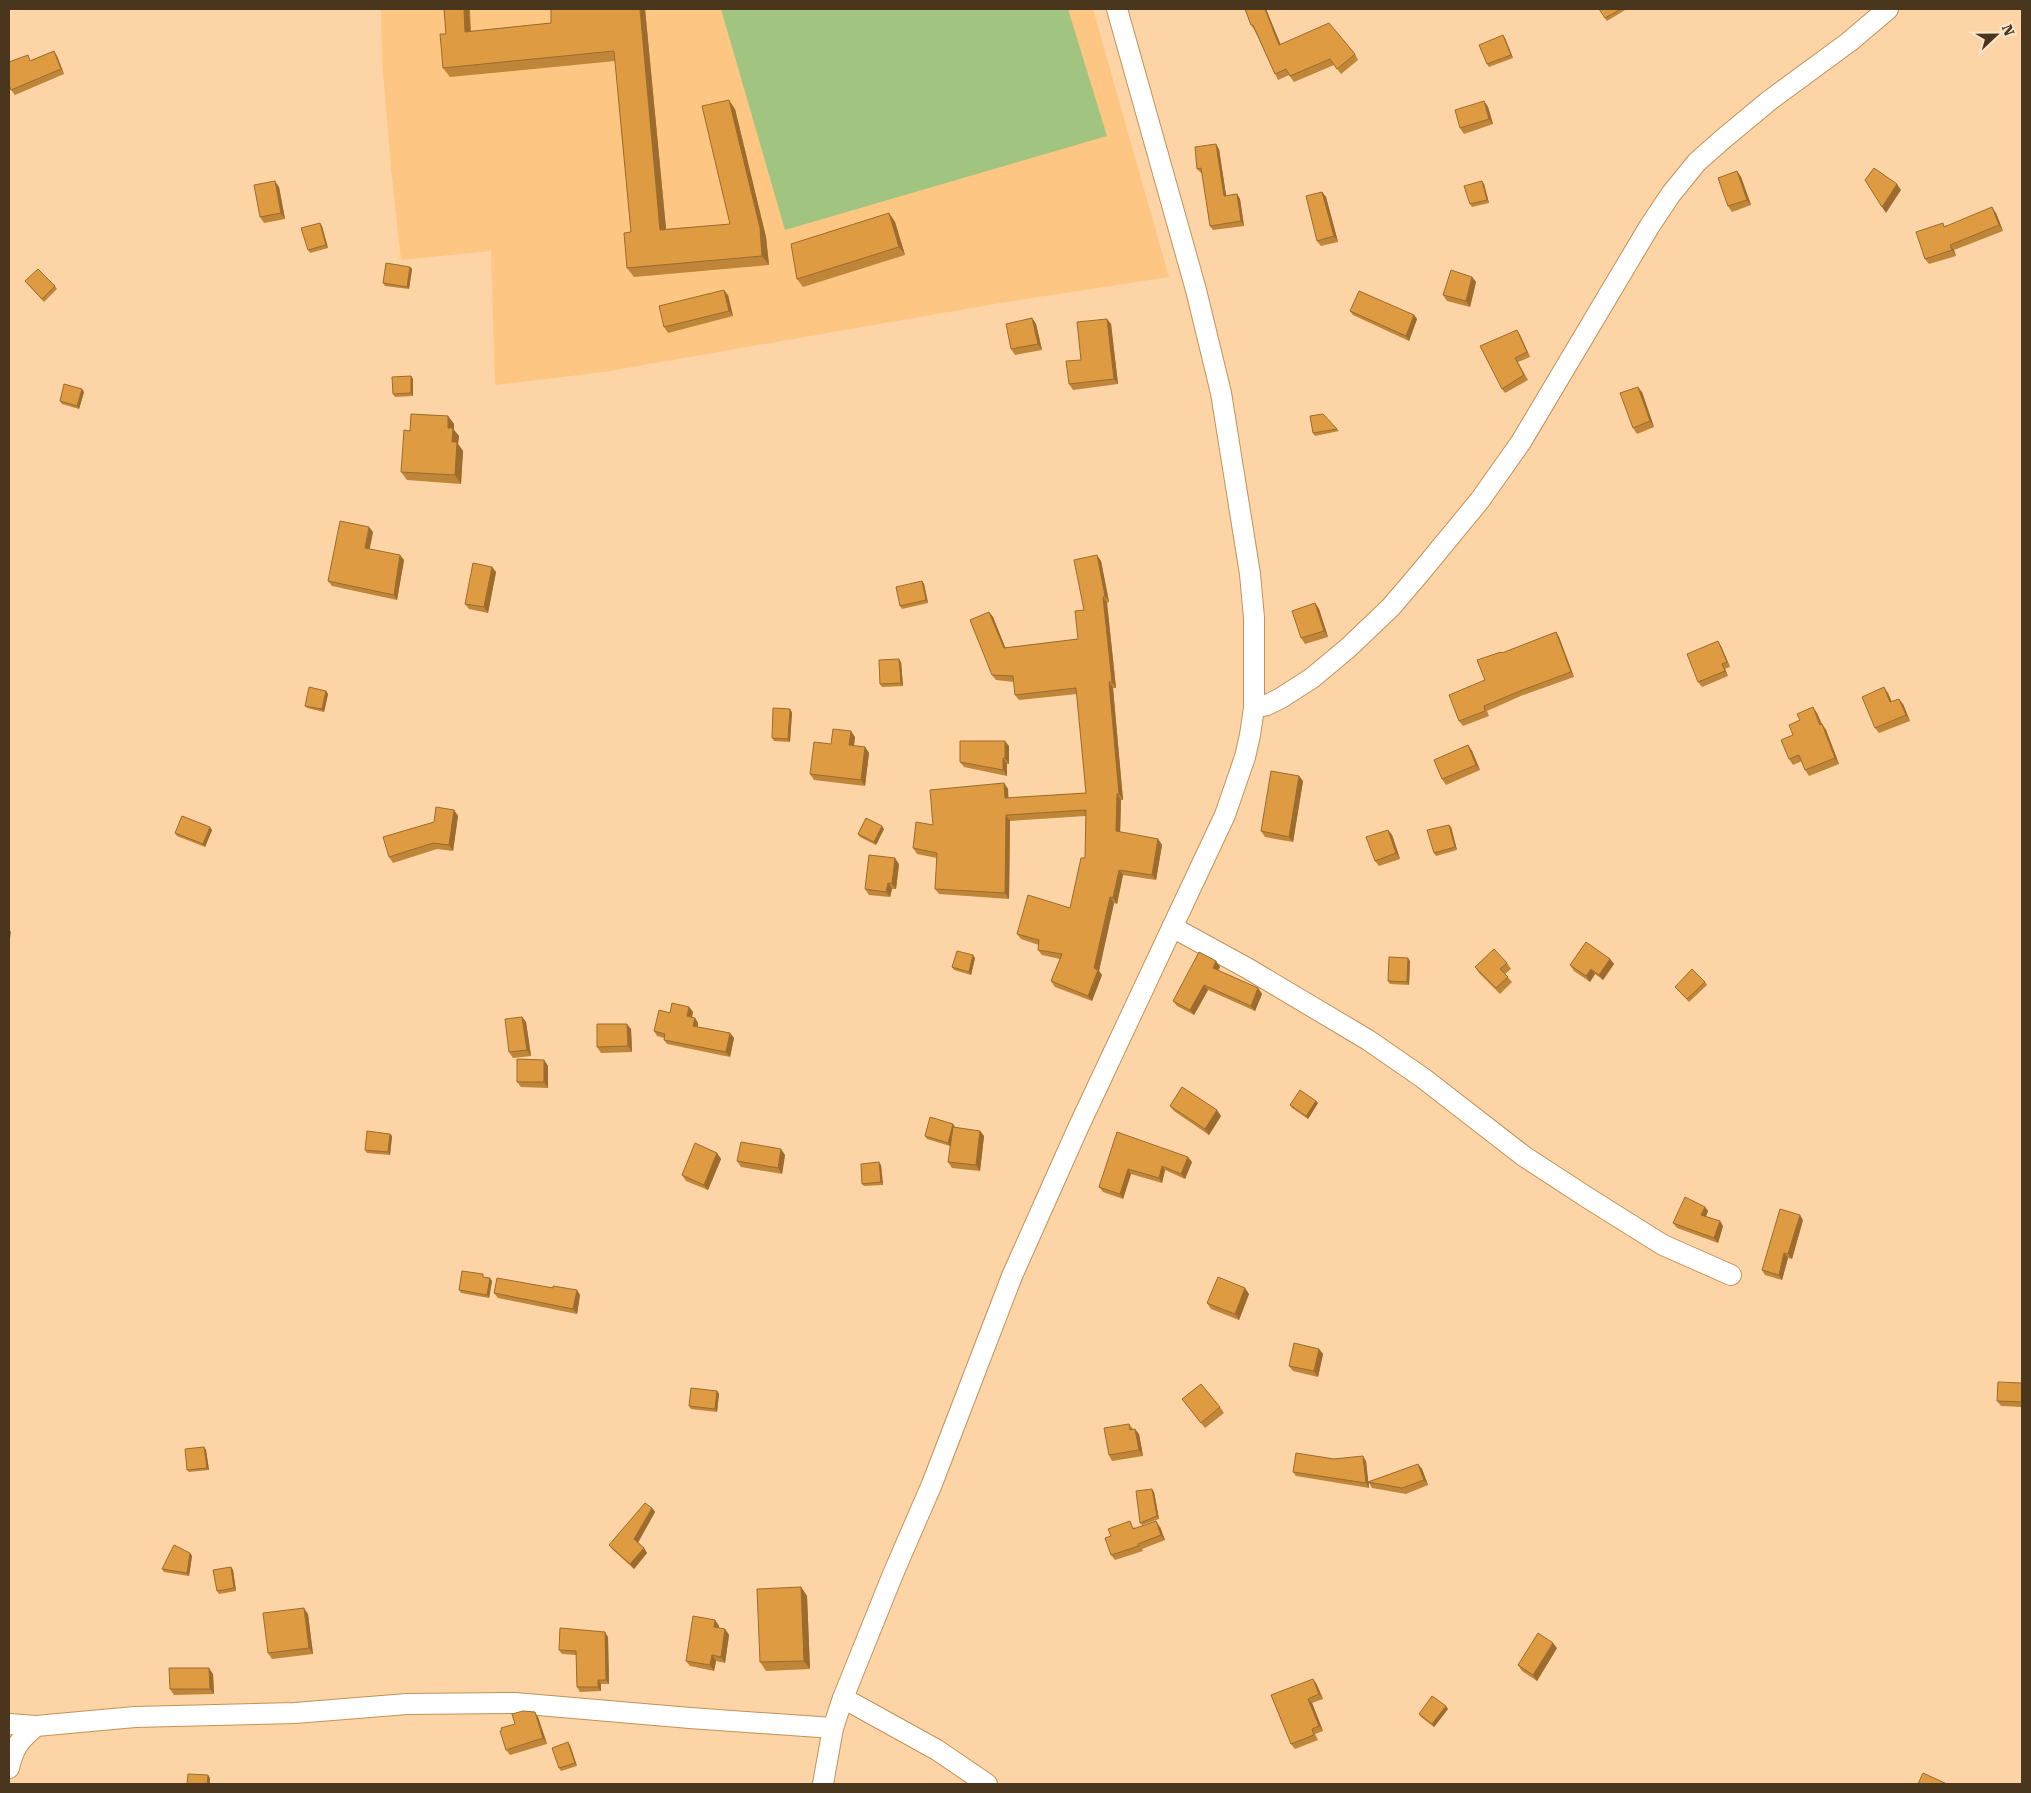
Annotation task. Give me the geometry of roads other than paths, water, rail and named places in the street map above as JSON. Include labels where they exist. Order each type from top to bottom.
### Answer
[{"type":"street","points":[[823,1784],[833,1728],[843,1698],[932,1484],[1012,1276],[1078,1128],[1225,815],[1244,757],[1254,708],[1254,618],[1250,574],[1221,393],[1196,290],[1117,9]]},
{"type":"street","points":[[1254,708],[1267,705],[1281,698],[1312,678],[1341,654],[1391,607],[1480,500],[1521,442],[1650,227],[1672,194],[1697,162],[1750,117],[1849,42],[1888,9]]},
{"type":"street","points":[[1172,927],[1248,968],[1368,1040],[1424,1078],[1525,1158],[1663,1245],[1731,1275]]},
{"type":"street","points":[[843,1698],[938,1750],[987,1784]]},
{"type":"street","points":[[9,1724],[36,1726],[135,1717],[295,1713],[406,1704],[515,1703],[833,1728]]},
{"type":"street","points":[[9,1768],[13,1751],[23,1737],[36,1726]]}]
